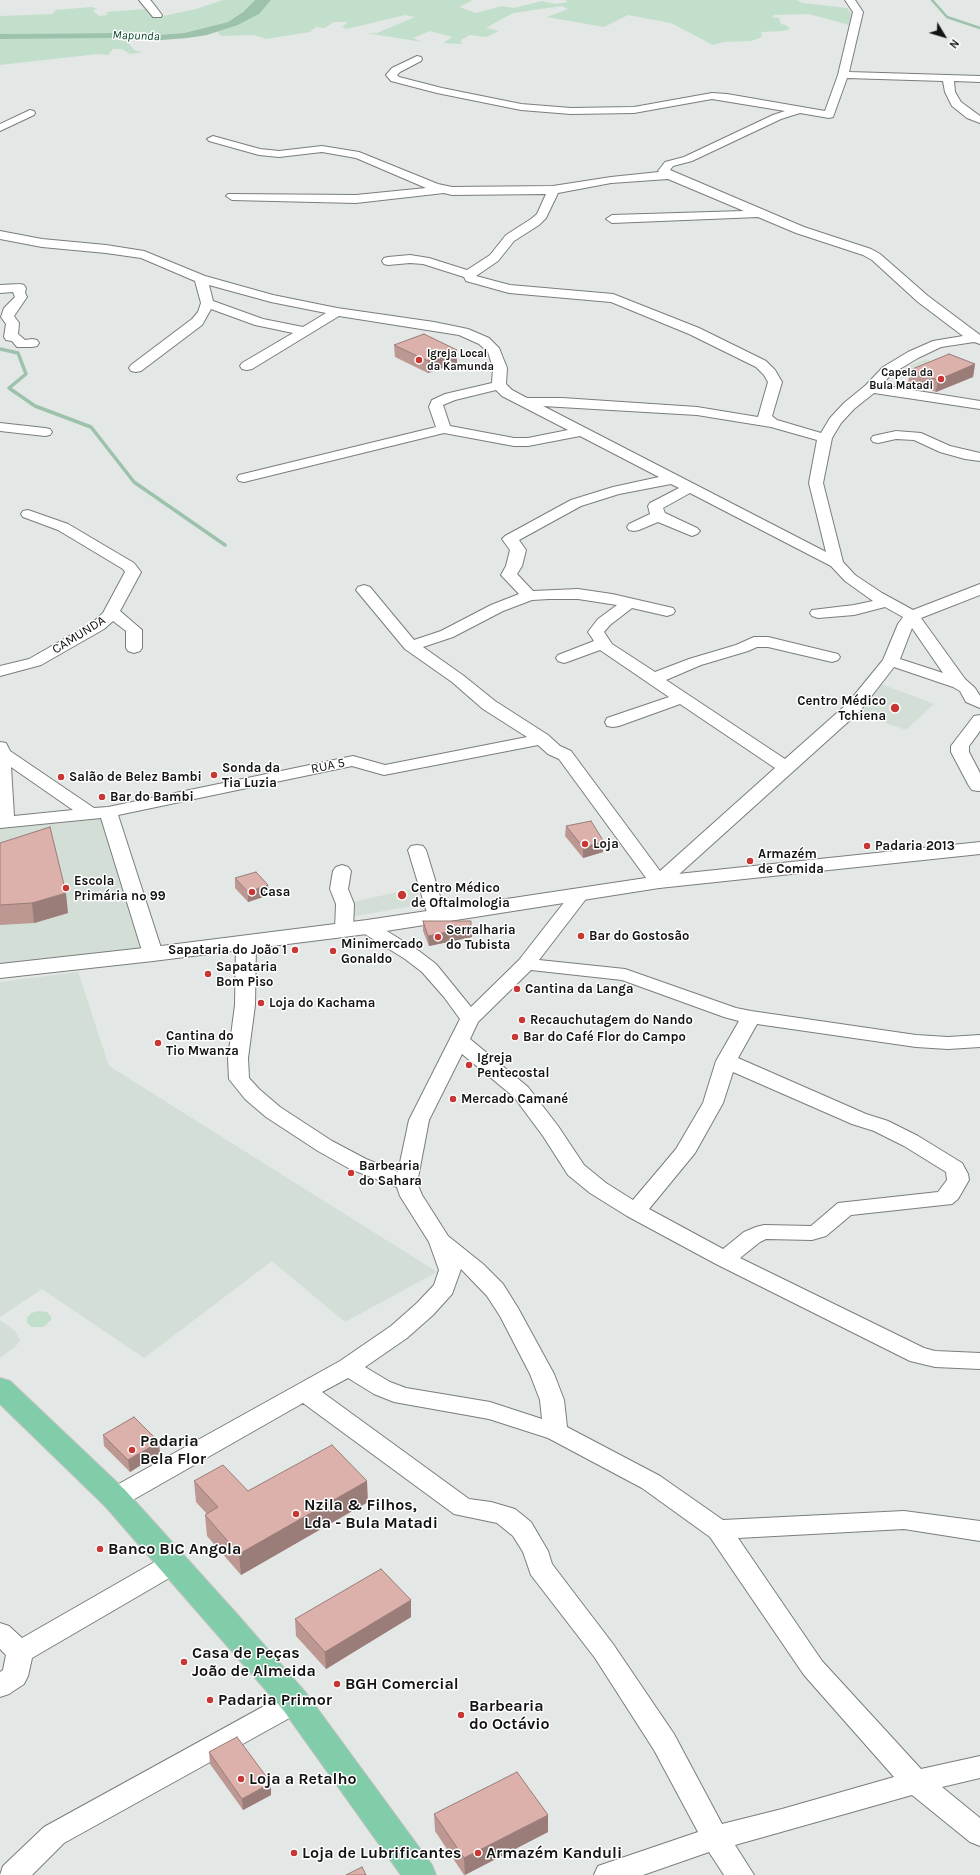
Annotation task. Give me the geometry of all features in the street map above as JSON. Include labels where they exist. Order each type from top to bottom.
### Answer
[{"type":"main road","points":[[0,971],[246,943],[367,927],[659,882],[980,848]]},
{"type":"main road","points":[[0,1388],[115,1498],[174,1563],[295,1702],[420,1875]]},
{"type":"street","points":[[144,0],[149,4],[157,16]]},
{"type":"street","points":[[417,59],[396,70],[391,75],[395,78],[441,91],[521,106],[571,111],[634,110],[712,96],[830,116],[843,75],[858,12],[850,0]]},
{"type":"street","points":[[843,75],[980,79]]},
{"type":"street","points":[[948,78],[950,92],[956,104],[971,116],[980,120]]},
{"type":"street","points":[[669,176],[664,170],[669,164],[688,159],[777,117],[799,110]]},
{"type":"street","points":[[0,128],[30,113]]},
{"type":"street","points":[[213,139],[259,152],[279,154],[322,149],[359,155],[442,190]]},
{"type":"street","points":[[232,196],[356,199],[442,190],[554,190],[611,180],[669,176],[800,230],[867,252],[876,257],[923,299],[977,339]]},
{"type":"street","points":[[469,275],[494,258],[510,238],[536,222],[542,215],[554,190]]},
{"type":"street","points":[[612,219],[760,214]]},
{"type":"street","points":[[0,235],[42,243],[106,249],[144,255],[201,279],[271,298],[337,312],[434,326],[464,332],[484,341],[494,351],[500,368],[499,385],[507,393],[581,432],[630,455],[689,488],[836,563],[850,578],[912,616],[959,683]]},
{"type":"street","points":[[388,261],[410,259],[425,261],[469,275],[470,278],[476,281],[509,289],[564,296],[600,296],[613,298],[694,331],[761,364],[770,373],[775,382],[765,417],[772,423]]},
{"type":"street","points":[[136,368],[197,322],[204,312],[207,303],[201,279]]},
{"type":"street","points":[[0,290],[20,288],[19,293],[21,297],[8,311],[7,317],[13,322],[11,336],[22,344],[32,343]]},
{"type":"street","points":[[207,303],[260,322],[306,331]]},
{"type":"street","points":[[247,366],[337,312]]},
{"type":"street","points":[[836,563],[816,483],[825,438],[835,421],[888,370],[913,355],[938,344],[977,339]]},
{"type":"street","points":[[444,429],[436,407],[437,403],[450,396],[499,385]]},
{"type":"street","points":[[870,388],[980,405]]},
{"type":"street","points":[[523,402],[562,402],[697,411],[772,423],[825,438]]},
{"type":"street","points":[[0,427],[45,432]]},
{"type":"street","points":[[244,478],[444,429],[514,442],[528,442],[581,432]]},
{"type":"street","points":[[878,439],[896,435],[916,436],[945,449],[980,457]]},
{"type":"street","points":[[529,596],[509,575],[514,566],[518,550],[510,539],[576,503],[618,490],[672,479]]},
{"type":"street","points":[[658,516],[655,506],[689,488]]},
{"type":"street","name":"CAMUNDA","points":[[0,670],[35,662],[98,626],[112,612],[131,578],[132,572],[129,566],[63,527],[28,514]]},
{"type":"street","points":[[634,527],[658,516],[692,531]]},
{"type":"street","points":[[364,590],[411,646],[458,679],[489,705],[542,739],[554,750],[565,755],[659,882],[785,767],[845,716],[891,661],[906,624],[912,616],[980,589]]},
{"type":"street","points":[[411,646],[447,634],[497,608],[529,596],[578,594],[667,611]]},
{"type":"street","points":[[818,613],[854,610],[888,602]]},
{"type":"street","points":[[629,603],[604,622],[596,632],[606,648],[785,767]]},
{"type":"street","points":[[112,612],[134,630],[134,648]]},
{"type":"street","points":[[653,679],[695,662],[742,648],[754,642],[768,642],[793,646],[832,657]]},
{"type":"street","points":[[564,658],[603,643]]},
{"type":"street","points":[[891,661],[959,683],[967,688],[972,698],[980,703]]},
{"type":"street","points":[[613,722],[681,698]]},
{"type":"street","points":[[978,786],[960,752],[960,746],[980,720]]},
{"type":"street","name":"RUA 5","points":[[2,822],[108,812],[353,761],[384,770],[542,739]]},
{"type":"street","points":[[1,750],[89,814]]},
{"type":"street","points":[[1,750],[2,822]]},
{"type":"street","points":[[108,812],[153,954]]},
{"type":"street","points":[[417,850],[437,916]]},
{"type":"street","points":[[342,871],[339,889],[345,904],[344,930]]},
{"type":"street","points":[[115,1498],[348,1367],[399,1332],[425,1309],[444,1288],[450,1270],[440,1241],[411,1196],[406,1183],[419,1120],[458,1040],[470,1019],[526,964],[580,895]]},
{"type":"street","points":[[367,927],[412,955],[429,968],[451,993],[470,1019]]},
{"type":"street","points":[[246,943],[245,1005],[238,1058],[240,1079],[252,1094],[273,1112],[325,1146],[358,1164],[406,1183]]},
{"type":"street","points":[[526,964],[625,975],[731,1013],[751,1017],[916,1040],[948,1043],[980,1041]]},
{"type":"street","points":[[635,1211],[684,1153],[713,1103],[726,1061],[751,1017]]},
{"type":"street","points":[[458,1040],[522,1092],[551,1131],[576,1170],[598,1188],[635,1211],[724,1259],[918,1355],[936,1359],[980,1361]]},
{"type":"street","points":[[724,1259],[752,1237],[764,1232],[812,1233],[818,1231],[838,1213],[846,1208],[944,1199],[950,1194],[958,1180],[958,1174],[954,1168],[911,1141],[881,1126],[859,1119],[726,1061]]},
{"type":"street","points":[[440,1241],[475,1269],[490,1285],[510,1314],[542,1374],[552,1400],[556,1432]]},
{"type":"street","points":[[348,1367],[382,1388],[402,1396],[490,1411],[556,1432],[651,1482],[719,1530],[813,1668],[916,1782],[980,1834]]},
{"type":"street","points":[[305,1392],[463,1507],[491,1511],[506,1516],[522,1530],[535,1551],[540,1568],[604,1651],[664,1742],[715,1838],[740,1875]]},
{"type":"street","points":[[719,1530],[904,1520],[980,1531]]},
{"type":"street","points":[[0,1686],[15,1676],[20,1652],[174,1563]]},
{"type":"street","points":[[0,1633],[20,1652]]},
{"type":"street","points":[[14,1875],[54,1835],[295,1702]]},
{"type":"street","points":[[608,1875],[715,1838],[782,1821],[916,1782],[980,1767]]},
{"type":"shaded area","points":[[223,0],[255,0],[243,12],[228,22],[184,33],[157,35],[118,33],[0,34],[0,16],[52,14],[56,10],[92,7],[97,9],[93,11],[99,16],[108,15],[106,12],[145,9],[152,17],[159,17],[196,9]]},
{"type":"shaded area","points":[[271,0],[473,0],[459,7],[476,13],[502,6],[514,8],[542,1],[555,4],[568,2],[565,0],[796,0],[803,3],[847,8],[851,13],[849,25],[809,14],[774,15],[772,17],[779,18],[781,24],[786,25],[790,29],[783,31],[761,32],[762,35],[760,38],[751,41],[724,42],[713,45],[671,23],[628,15],[604,27],[547,17],[568,9],[562,6],[513,13],[486,28],[499,31],[486,37],[470,35],[461,40],[462,44],[443,43],[452,37],[430,31],[413,38],[422,42],[367,33],[377,33],[415,17],[405,15],[347,29],[342,27],[348,22],[333,22],[325,28],[316,27],[310,32],[266,39],[254,35],[221,36],[218,33],[219,31],[238,25],[259,14]]},
{"type":"shaded area","points":[[0,39],[130,39],[130,45],[134,50],[143,52],[130,54],[122,49],[113,49],[108,55],[98,54],[0,65]]},
{"type":"shaded area","points":[[926,359],[935,363],[902,378],[891,373]]},
{"type":"shaded area","name":"Centro Médico Tchiena","points":[[881,684],[934,704],[906,730],[857,713]]},
{"type":"shaded area","name":"Escola Primária nº 99","points":[[108,812],[153,954],[0,971],[0,823]]},
{"type":"shaded area","name":"Centro Médico de Oftalmologia","points":[[419,887],[418,905],[350,917],[354,902]]},
{"type":"shaded area","points":[[78,972],[109,1066],[437,1272],[345,1322],[272,1261],[144,1358],[42,1289],[0,1317],[0,982]]},
{"type":"shaded area","points":[[39,1311],[47,1312],[51,1317],[51,1320],[43,1327],[32,1327],[27,1323],[27,1318],[31,1313]]},
{"type":"shaded area","points":[[0,1320],[15,1331],[20,1340],[16,1346],[0,1358]]},
{"type":"water","name":"Mapunda","points":[[255,0],[271,0],[259,14],[238,25],[207,35],[162,40],[111,38],[0,39],[0,34],[118,33],[157,35],[184,33],[228,22],[243,12]]},
{"type":"building","points":[[424,334],[457,350],[428,361],[394,345]]},
{"type":"building","points":[[949,354],[975,364],[938,380],[910,370]]},
{"type":"building","points":[[591,821],[604,842],[583,847],[566,826]]},
{"type":"building","points":[[50,827],[66,893],[32,903],[0,905],[0,843]]},
{"type":"building","points":[[256,872],[268,885],[248,892],[235,878]]},
{"type":"building","points":[[423,921],[471,921],[471,927],[428,936]]},
{"type":"building","points":[[134,1417],[159,1442],[128,1460],[103,1435]]},
{"type":"building","points":[[332,1445],[367,1481],[239,1554],[205,1515],[218,1507],[194,1481],[223,1465],[248,1491]]},
{"type":"building","points":[[381,1569],[411,1600],[325,1652],[295,1619]]},
{"type":"building","name":"Loja a Retalho","points":[[237,1737],[271,1783],[242,1799],[209,1752]]},
{"type":"building","name":"Armazém Kanduli","points":[[517,1772],[548,1815],[464,1858],[434,1814]]},
{"type":"building","points":[[362,1867],[366,1875],[346,1875]]},
{"type":"waterway","points":[[932,0],[947,17],[980,28]]},
{"type":"waterway","points":[[0,349],[18,353],[26,374],[9,388],[35,406],[91,427],[134,482],[225,545]]},
{"type":"place","name":"Igreja Local da Kamunda","points":[[419,360]]},
{"type":"place","name":"Capela da Bula Matadi","points":[[941,379]]},
{"type":"place","name":"Centro Médico Tchiena","points":[[895,708]]},
{"type":"place","name":"Sonda da Tia Luzia","points":[[214,775]]},
{"type":"place","name":"Salão de Belez Bambi","points":[[61,777]]},
{"type":"place","name":"Bar do Bambi","points":[[102,797]]},
{"type":"place","name":"Loja","points":[[585,844]]},
{"type":"place","name":"Padaria 2013","points":[[867,846]]},
{"type":"place","name":"Armazém de Comida","points":[[750,861]]},
{"type":"place","name":"Escola Primária nº 99","points":[[66,888]]},
{"type":"place","name":"Casa","points":[[252,892]]},
{"type":"place","name":"Centro Médico de Oftalmologia","points":[[402,895]]},
{"type":"place","name":"Bar do Gostosão","points":[[581,936]]},
{"type":"place","name":"Serralharia do Tubista","points":[[438,937]]},
{"type":"place","name":"Sapataria do João 1","points":[[295,950]]},
{"type":"place","name":"Minimercado Gonaldo","points":[[333,951]]},
{"type":"place","name":"Sapataria Bom Piso","points":[[208,974]]},
{"type":"place","name":"Cantina da Langa","points":[[517,989]]},
{"type":"place","name":"Loja do Kachama","points":[[261,1003]]},
{"type":"place","name":"Recauchutagem do Nando","points":[[522,1020]]},
{"type":"place","name":"Bar do Café Flor do Campo","points":[[515,1037]]},
{"type":"place","name":"Cantina do Tio Mwanza","points":[[158,1043]]},
{"type":"place","name":"Igreja Pentecostal","points":[[469,1065]]},
{"type":"place","name":"Mercado Camané","points":[[453,1099]]},
{"type":"place","name":"Barbearia do Sahara","points":[[351,1173]]},
{"type":"place","name":"Padaria Bela Flor","points":[[132,1450]]},
{"type":"place","name":"Nzila & Filhos, Lda - Bula Matadi","points":[[296,1514]]},
{"type":"place","name":"Banco BIC Angola","points":[[100,1549]]},
{"type":"place","name":"Casa de Peças João de Almeida","points":[[184,1662]]},
{"type":"place","name":"BGH Comercial","points":[[337,1684]]},
{"type":"place","name":"Padaria Primor","points":[[210,1700]]},
{"type":"place","name":"Barbearia do Octávio","points":[[461,1715]]},
{"type":"place","name":"Loja a Retalho","points":[[241,1779]]},
{"type":"place","name":"Loja de Lubrificantes","points":[[294,1853]]},
{"type":"place","name":"Armazém Kanduli","points":[[478,1853]]}]
